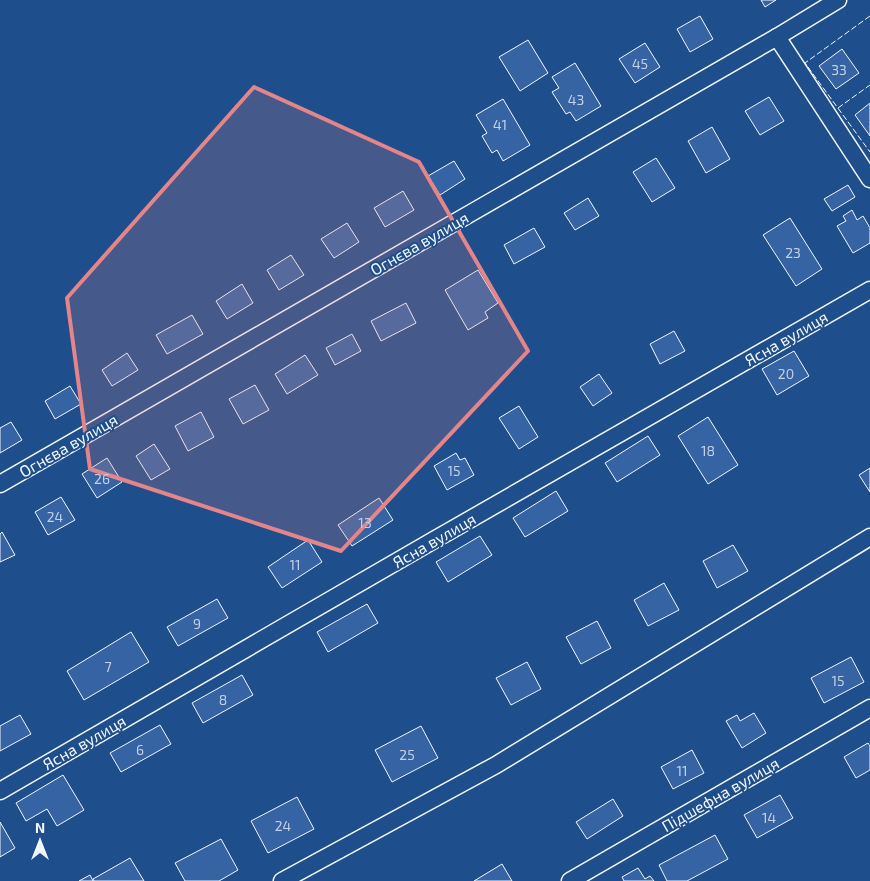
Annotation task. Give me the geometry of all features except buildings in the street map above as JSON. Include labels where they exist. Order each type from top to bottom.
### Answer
[{"type":"street","name":"Огнєва вулиця","points":[[0,484],[777,37],[838,0]]},
{"type":"street","points":[[777,37],[870,179]]},
{"type":"street","name":"Ясна вулиця","points":[[0,791],[870,290]]},
{"type":"street","points":[[282,881],[496,765],[870,537]]},
{"type":"street","name":"Підшефна вулиця","points":[[570,881],[870,708]]},
{"type":"highlighted area","points":[[254,87],[419,162],[528,351],[341,551],[90,469],[67,298]]},
{"type":"fence","points":[[870,16],[805,63],[870,152]]},
{"type":"fence","points":[[838,108],[870,85]]}]
